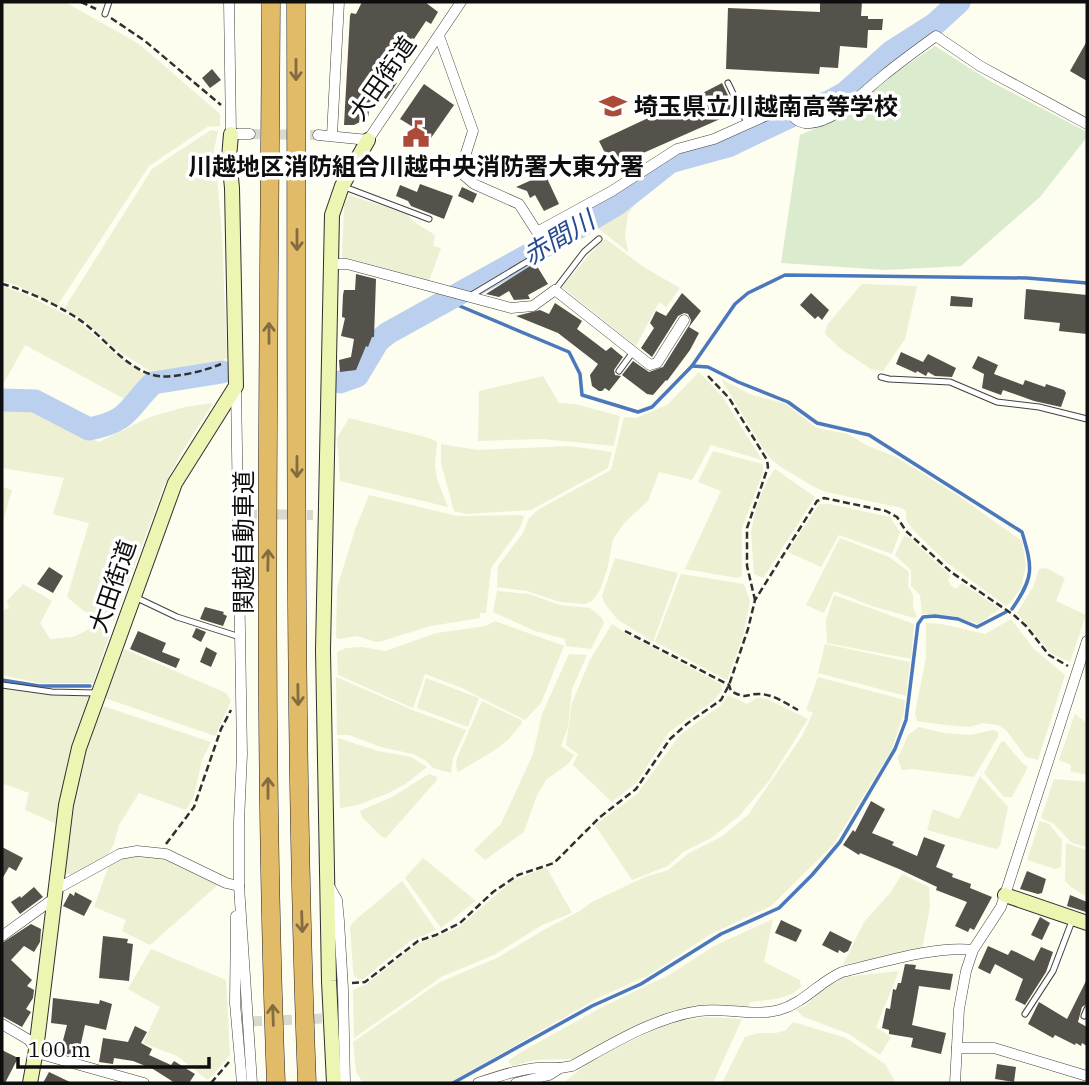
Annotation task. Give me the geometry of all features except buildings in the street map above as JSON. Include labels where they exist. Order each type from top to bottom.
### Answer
[{"type":"highway","name":"関越自動車道","points":[[271,2],[267,660],[268,864],[276,1083]]},
{"type":"highway","points":[[296,2],[297,653],[307,1083]]},
{"type":"street","points":[[229,2],[229,158],[243,514],[240,890],[252,1083]]},
{"type":"street","points":[[332,135],[339,2]]},
{"type":"street","name":"大田街道","points":[[318,135],[368,140],[461,2]]},
{"type":"street","points":[[439,36],[473,131],[460,172],[474,184],[519,204],[537,232],[611,191],[677,149],[714,139],[748,125],[776,109],[785,107],[797,121],[808,124],[829,117],[848,106],[882,76],[936,36],[980,66],[1087,124]]},
{"type":"street","points":[[231,134],[250,134]]},
{"type":"street","points":[[334,1083],[320,515],[332,215],[342,187],[368,140]]},
{"type":"street","points":[[332,264],[347,264],[499,307],[523,308],[539,304],[555,290],[650,365],[657,363],[684,320]]},
{"type":"street","name":"大田街道","points":[[30,1083],[72,774],[98,693],[175,482],[236,386]]},
{"type":"street","points":[[955,1083],[962,985],[973,950],[1006,895],[1082,670],[1087,641]]},
{"type":"street","points":[[56,886],[62,887],[120,854],[137,851],[159,852],[240,890]]},
{"type":"street","points":[[327,883],[334,891],[338,911],[345,1083]]},
{"type":"street","points":[[240,890],[235,926],[235,1003],[242,1083]]},
{"type":"street","points":[[1006,895],[1080,920]]},
{"type":"street","points":[[2,936],[49,902],[54,902]]},
{"type":"street","points":[[478,1083],[543,1066],[572,1066],[665,1020],[702,1011],[746,1013],[778,1010],[796,1003],[832,976],[842,972],[936,951],[962,948],[973,950]]},
{"type":"street","points":[[2,1024],[29,1040],[36,1050],[69,1064],[144,1083]]},
{"type":"street","points":[[957,1048],[994,1048],[1087,1076]]},
{"type":"street","points":[[516,1083],[549,1075],[560,1068]]},
{"type":"lane","points":[[104,14],[109,2]]},
{"type":"lane","points":[[728,83],[748,125]]},
{"type":"lane","points":[[342,187],[429,219]]},
{"type":"lane","points":[[555,290],[584,252],[599,239]]},
{"type":"lane","points":[[461,296],[535,257]]},
{"type":"lane","points":[[619,371],[634,352]]},
{"type":"lane","points":[[881,377],[950,382],[997,402],[1039,407],[1087,419]]},
{"type":"lane","points":[[133,596],[177,617],[240,637]]},
{"type":"lane","points":[[2,685],[52,692],[98,693]]},
{"type":"lane","points":[[1025,1014],[1053,971],[1080,920]]},
{"type":"lane","points":[[1084,1016],[1087,1009]]},
{"type":"path","points":[[81,2],[104,14],[177,67],[217,104],[231,106]]},
{"type":"path","points":[[2,284],[16,287],[82,321],[112,349],[155,376],[207,370],[227,362]]},
{"type":"path","points":[[708,376],[729,398],[767,460],[768,467],[747,528],[747,566],[755,600]]},
{"type":"path","points":[[350,979],[352,983],[365,982],[418,941],[460,923],[505,883],[528,869],[554,863],[600,817],[636,789],[670,739],[721,700],[729,685],[755,600],[817,500],[824,498],[886,511],[897,517],[906,531],[951,572],[1026,626],[1049,655],[1082,670]]},
{"type":"path","points":[[625,631],[729,685],[732,691],[741,696],[748,697],[758,693],[798,710]]},
{"type":"path","points":[[159,852],[194,807],[221,729],[241,696]]},
{"type":"green space","points":[[2,2],[65,2],[139,44],[220,114],[220,126],[207,127],[149,166],[57,306],[17,285],[2,281]]},
{"type":"green space","points":[[935,46],[990,81],[1087,132],[1087,137],[1040,197],[961,266],[886,270],[781,263],[800,135],[846,116],[895,73]]},
{"type":"green space","points":[[211,130],[218,131],[213,155],[222,235],[227,358],[211,367],[153,373],[114,348],[85,321],[64,309],[152,169]]},
{"type":"green space","points":[[349,195],[407,214],[414,222],[435,235],[433,246],[441,248],[429,281],[342,258],[344,205]]},
{"type":"green space","points":[[631,199],[638,199],[628,214],[625,235],[628,252],[593,224],[608,217]]},
{"type":"green space","points":[[606,239],[645,268],[680,288],[666,307],[659,302],[636,346],[562,287]]},
{"type":"green space","points":[[862,284],[917,286],[905,339],[883,371],[871,369],[841,349],[825,334],[827,325]]},
{"type":"green space","points":[[2,286],[25,294],[78,321],[115,354],[146,375],[130,402],[25,345],[2,386]]},
{"type":"green space","points":[[699,372],[722,396],[762,460],[711,445],[692,480],[659,472],[648,501],[625,522],[613,539],[607,570],[600,590],[592,601],[585,604],[560,602],[527,591],[497,587],[498,566],[523,533],[529,518],[539,509],[611,470],[624,417],[636,418],[667,405]]},
{"type":"green space","points":[[543,376],[559,403],[575,404],[620,416],[614,446],[542,439],[478,441],[479,391]]},
{"type":"green space","points":[[721,379],[752,395],[784,403],[817,428],[848,434],[866,445],[896,457],[957,495],[1022,541],[1026,565],[1021,588],[1010,603],[1006,606],[946,562],[915,532],[906,520],[906,511],[902,508],[826,492],[781,467],[763,448]]},
{"type":"green space","points":[[213,403],[164,486],[114,621],[84,611],[67,597],[89,523],[53,514],[64,478],[2,468],[2,405],[25,408],[56,418],[99,442],[150,417],[185,407]]},
{"type":"green space","points":[[349,418],[437,442],[437,479],[448,507],[340,481],[337,438]]},
{"type":"green space","points":[[441,444],[477,450],[569,446],[612,452],[608,468],[531,510],[466,514],[454,511],[441,463]]},
{"type":"green space","points":[[713,451],[763,464],[763,472],[742,528],[742,576],[737,578],[685,569],[721,491],[698,482]]},
{"type":"green space","points":[[775,469],[815,497],[764,577],[761,577],[754,574],[751,532],[757,505]]},
{"type":"green space","points":[[2,487],[12,490],[2,524]]},
{"type":"green space","points":[[369,495],[457,516],[524,517],[520,528],[491,568],[486,613],[480,613],[480,618],[431,626],[376,642],[357,636],[339,639],[336,637],[337,588]]},
{"type":"green space","points":[[819,504],[890,517],[900,532],[892,554],[839,535],[821,567],[788,552]]},
{"type":"green space","points":[[904,536],[910,538],[951,576],[948,579],[950,585],[956,589],[962,583],[1000,609],[978,624],[953,616],[922,614],[920,595],[911,586],[911,570],[895,555]]},
{"type":"green space","points":[[840,538],[889,557],[909,572],[908,586],[913,595],[913,607],[917,617],[872,606],[834,591],[824,613],[806,605]]},
{"type":"green space","points":[[615,558],[678,573],[653,642],[617,619],[604,602],[602,596]]},
{"type":"green space","points":[[1046,568],[1065,578],[1056,601],[1086,615],[1070,662],[1051,653],[1017,613],[1033,587],[1039,569]]},
{"type":"green space","points":[[681,574],[744,584],[750,601],[743,637],[727,680],[655,642]]},
{"type":"green space","points":[[23,584],[52,601],[40,623],[50,639],[73,637],[96,626],[111,631],[93,683],[39,683],[2,675],[2,611],[9,608],[7,601]]},
{"type":"green space","points":[[497,591],[529,594],[560,605],[590,608],[604,623],[591,649],[566,646],[565,639],[535,631],[493,612]]},
{"type":"green space","points":[[834,595],[914,624],[911,659],[827,643],[826,620]]},
{"type":"green space","points":[[1011,619],[1034,649],[1065,675],[1038,760],[1026,757],[1006,730],[998,725],[982,723],[970,727],[929,723],[917,721],[915,713],[926,658],[926,623],[985,634]]},
{"type":"green space","points":[[495,621],[564,646],[541,703],[525,720],[462,688],[425,674],[413,708],[338,675],[337,652],[346,648],[362,647],[385,651],[437,633],[486,626]]},
{"type":"green space","points":[[612,624],[721,684],[722,690],[714,700],[669,732],[636,783],[612,802],[573,765],[578,754],[566,745],[572,703],[590,660]]},
{"type":"green space","points":[[825,644],[910,662],[906,696],[818,673]]},
{"type":"green space","points":[[124,649],[226,693],[231,701],[215,736],[105,698]]},
{"type":"green space","points":[[569,654],[587,655],[572,689],[568,727],[561,746],[574,755],[569,763],[546,780],[537,795],[524,832],[485,860],[474,850],[500,825],[508,809],[533,754],[542,714]]},
{"type":"green space","points":[[336,677],[466,730],[453,758],[451,773],[433,768],[413,754],[381,747],[349,735],[337,735]]},
{"type":"green space","points":[[818,677],[905,700],[904,712],[892,749],[833,845],[771,906],[709,935],[649,975],[598,998],[449,1083],[363,1083],[356,1072],[353,1042],[440,982],[497,958],[592,902],[645,877],[668,870],[689,853],[721,837],[748,815],[802,736],[813,713],[806,710]]},
{"type":"green space","points":[[426,678],[479,698],[468,727],[417,708]]},
{"type":"green space","points":[[4,687],[56,695],[87,693],[92,696],[61,796],[57,824],[25,810],[29,793],[2,783]]},
{"type":"green space","points":[[728,695],[747,704],[757,698],[767,699],[808,719],[769,781],[739,816],[711,838],[683,852],[668,866],[632,880],[595,825],[637,794],[680,735],[721,705]]},
{"type":"green space","points":[[482,701],[521,720],[522,723],[509,739],[495,750],[458,772],[457,758]]},
{"type":"green space","points":[[103,706],[211,742],[202,760],[194,796],[186,810],[139,793],[119,825],[108,854],[75,876],[65,873],[77,784],[84,754]]},
{"type":"green space","points":[[1075,714],[1087,723],[1087,775],[1070,771],[1071,765],[1059,760]]},
{"type":"green space","points":[[919,727],[971,735],[993,730],[998,732],[998,737],[974,777],[902,770],[897,757],[908,735]]},
{"type":"green space","points":[[338,738],[378,751],[411,757],[427,767],[404,785],[386,794],[358,805],[340,808]]},
{"type":"green space","points":[[1004,741],[1028,767],[1012,797],[1004,797],[984,773]]},
{"type":"green space","points":[[429,774],[437,777],[436,781],[386,838],[362,817],[360,811],[392,797]]},
{"type":"green space","points":[[980,776],[1008,807],[1000,846],[996,849],[927,830],[933,809],[959,819]]},
{"type":"green space","points":[[1054,779],[1087,782],[1087,847],[1072,843],[1054,824],[1041,818]]},
{"type":"green space","points":[[1040,821],[1049,824],[1062,840],[1061,867],[1055,869],[1027,860]]},
{"type":"green space","points":[[1066,843],[1087,850],[1087,897],[1065,881]]},
{"type":"green space","points":[[123,855],[161,855],[220,883],[150,945],[122,931],[126,920],[94,907],[110,862]]},
{"type":"green space","points":[[423,858],[476,901],[441,928],[405,878]]},
{"type":"green space","points":[[546,867],[572,913],[542,925],[494,955],[443,976],[354,1038],[353,990],[367,984],[417,944],[458,928],[512,881]]},
{"type":"green space","points":[[902,874],[929,887],[930,907],[922,949],[843,965],[864,922],[891,892]]},
{"type":"green space","points":[[402,881],[436,930],[410,941],[363,979],[358,979],[354,976],[350,928],[353,922]]},
{"type":"green space","points":[[773,919],[764,962],[800,980],[801,987],[792,994],[750,1002],[748,1008],[695,1006],[675,1011],[572,1059],[535,1060],[512,1066],[508,1061],[604,1006],[669,975],[714,946]]},
{"type":"green space","points":[[151,949],[226,980],[230,1055],[208,1080],[177,1056],[143,1043],[160,1007],[128,989]]},
{"type":"green space","points":[[899,971],[876,1027],[891,1037],[880,1055],[849,1034],[804,1017],[795,1009],[805,1006],[823,989],[844,977]]},
{"type":"green space","points":[[706,1017],[742,1019],[713,1083],[563,1083],[591,1061],[657,1028],[668,1023]]},
{"type":"green space","points":[[793,1022],[846,1038],[885,1064],[896,1083],[722,1083],[745,1037],[786,1030]]},
{"type":"waterway","name":"赤間川","points":[[794,114],[829,102],[845,93],[891,52],[935,24],[959,2]]},
{"type":"waterway","name":"赤間川","points":[[340,382],[357,376],[378,341],[388,333],[617,204],[670,162],[728,146],[791,116]]},
{"type":"waterway","points":[[448,301],[569,352],[580,374],[582,395],[638,412],[652,407],[692,366],[735,304],[748,293],[785,275],[1027,278],[1087,283]]},
{"type":"waterway","points":[[692,366],[708,367],[788,402],[817,423],[869,435],[1022,532],[1028,555],[1028,580],[1012,609]]},
{"type":"waterway","name":"赤間川","points":[[2,400],[35,401],[89,429],[113,422],[127,413],[153,383],[222,372]]},
{"type":"waterway","points":[[453,1083],[592,1006],[641,984],[721,934],[779,908],[840,842],[895,749],[906,720],[918,624],[923,617],[958,619],[977,627],[1006,612]]},
{"type":"waterway","points":[[2,680],[39,686],[90,686]]},
{"type":"tunnel","points":[[250,134],[318,135]]},
{"type":"tunnel","points":[[247,514],[313,515]]},
{"type":"tunnel","points":[[237,1022],[336,1018]]},
{"type":"place","name":"埼玉県立川越南高等学校","points":[[613,106]]},
{"type":"place","name":"川越地区消防組合川越中央消防署大東分署","points":[[416,134]]}]
